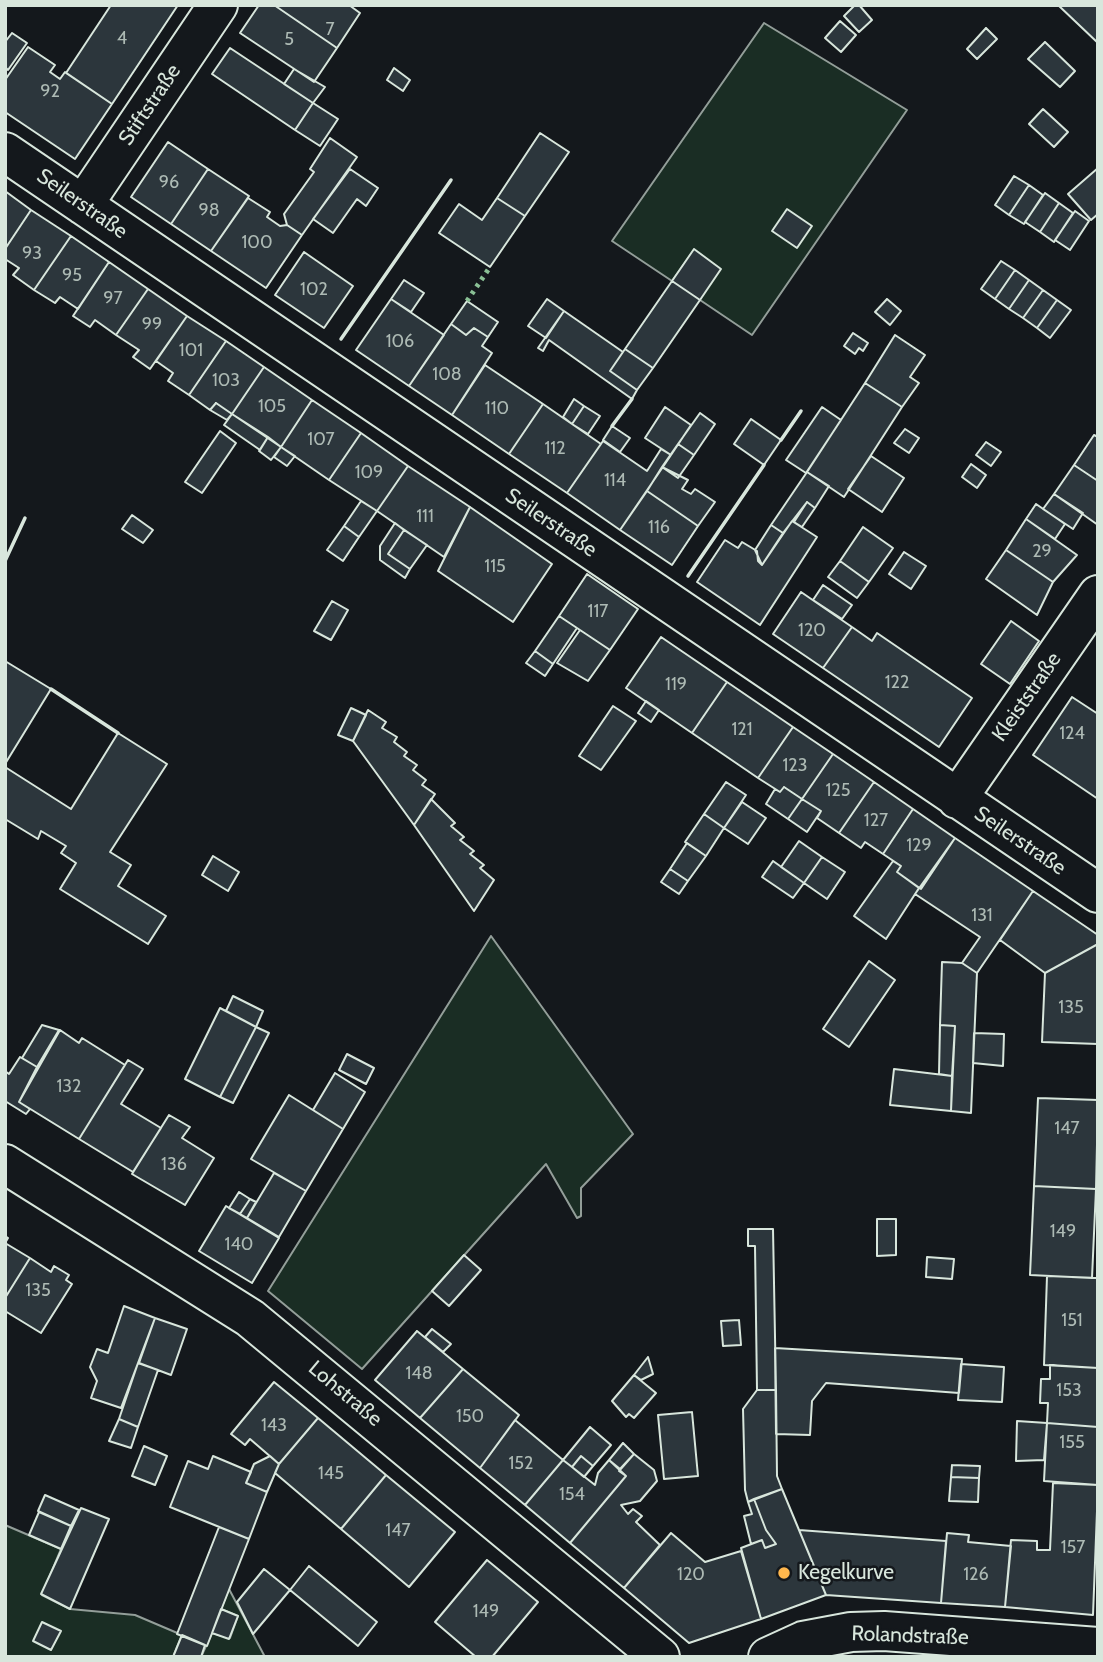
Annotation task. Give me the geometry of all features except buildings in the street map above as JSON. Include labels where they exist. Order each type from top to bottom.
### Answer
[{"type":"street","name":"Stiftstraße","points":[[83,205],[218,5]]},
{"type":"street","name":"Seilerstraße","points":[[5,152],[1098,893]]},
{"type":"street","name":"Kleiststraße","points":[[957,799],[1098,595]]},
{"type":"street","name":"Lohstraße","points":[[5,1164],[250,1318],[660,1657]]},
{"type":"street","name":"Rolandstraße","points":[[768,1657],[803,1641],[851,1632],[1098,1647]]},
{"type":"green space","points":[[764,23],[907,110],[752,335],[700,300],[694,250],[672,281],[612,241]]},
{"type":"green space","points":[[491,936],[633,1134],[581,1188],[581,1216],[577,1218],[546,1164],[362,1369],[268,1291]]},
{"type":"green space","points":[[5,1525],[61,1549],[42,1595],[70,1609],[135,1615],[182,1635],[173,1657],[5,1657]]},
{"type":"green space","points":[[229,1589],[265,1657],[201,1657],[212,1633],[230,1638],[238,1616],[221,1609]]},
{"type":"hedge","points":[[467,301],[490,267]]},
{"type":"wall","points":[[341,339],[451,180]]},
{"type":"wall","points":[[612,426],[632,399]]},
{"type":"wall","points":[[781,440],[801,411]]},
{"type":"wall","points":[[688,576],[764,465]]},
{"type":"wall","points":[[5,561],[25,518]]},
{"type":"wall","points":[[51,689],[118,733]]},
{"type":"place","name":"Kegelkurve","points":[[784,1573]]}]
